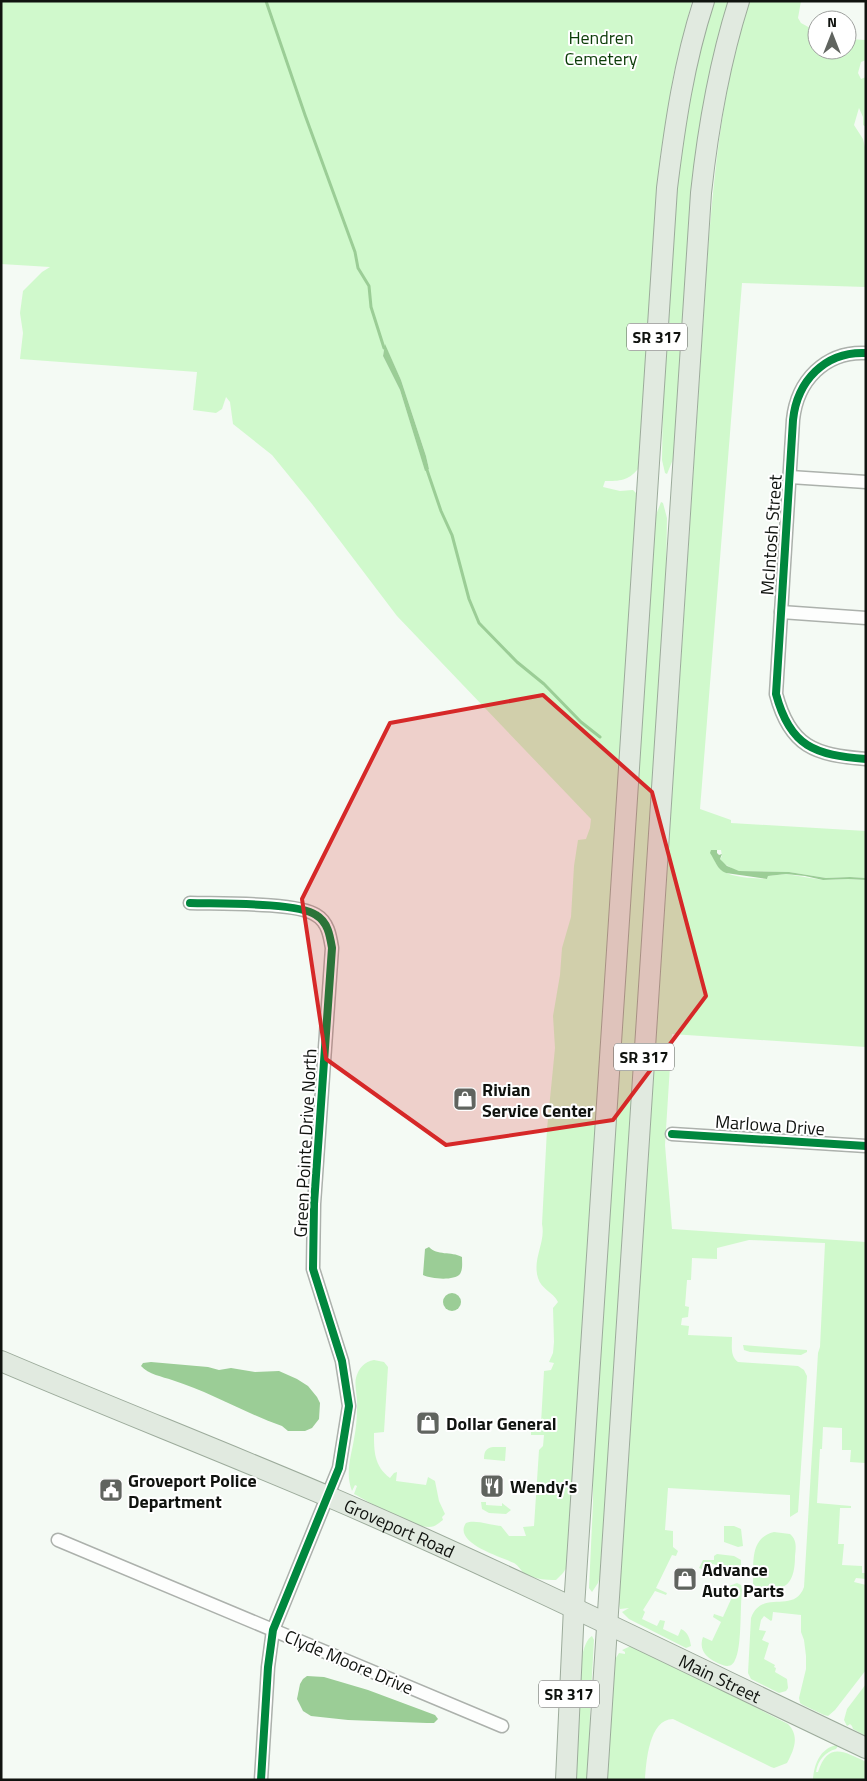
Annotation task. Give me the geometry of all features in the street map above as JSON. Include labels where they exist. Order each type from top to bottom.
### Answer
[{"type":"main road","name":"SR 317","points":[[566,1780],[574,1607],[668,188],[675,122],[681,89],[688,55],[704,1]]},
{"type":"main road","name":"SR 317","points":[[598,1780],[606,1624],[701,194],[716,85],[739,1]]},
{"type":"main road","name":"Groveport Road","points":[[1,1362],[327,1496],[574,1607]]},
{"type":"main road","name":"Main Street","points":[[574,1607],[866,1748]]},
{"type":"street","name":"McIntosh Street","points":[[866,353],[845,354],[833,358],[811,374],[797,401],[793,417],[776,694],[780,710],[789,727],[804,743],[818,751],[840,757],[866,758]]},
{"type":"street","points":[[790,477],[866,482]]},
{"type":"street","points":[[781,612],[866,618]]},
{"type":"street","name":"Green Pointe Drive North","points":[[190,903],[292,907],[316,915],[328,929],[332,948],[314,1204],[313,1269],[340,1353],[350,1406],[339,1468],[273,1630],[268,1667],[260,1780]]},
{"type":"street","name":"Marlowa Drive","points":[[672,1134],[866,1146]]},
{"type":"street","name":"Clyde Moore Drive","points":[[58,1540],[502,1726]]},
{"type":"highlighted area","points":[[543,695],[652,792],[706,996],[613,1120],[446,1145],[326,1059],[302,899],[390,723]]},
{"type":"green space","name":"Hendren Cemetery","points":[[1,1],[692,1],[674,72],[660,158],[638,469],[631,476],[623,480],[605,481],[603,487],[620,491],[633,490],[637,494],[637,504],[567,1567],[556,1580],[540,1579],[525,1574],[514,1563],[472,1543],[466,1537],[464,1530],[466,1523],[478,1522],[501,1526],[509,1536],[526,1536],[523,1527],[534,1526],[539,1450],[543,1446],[544,1435],[531,1435],[531,1426],[519,1426],[519,1422],[541,1423],[544,1371],[551,1370],[554,1363],[549,1362],[553,1353],[554,1342],[553,1308],[558,1302],[542,1285],[537,1271],[543,1231],[547,1129],[555,1048],[553,1016],[560,975],[562,948],[571,917],[574,866],[578,840],[586,839],[591,819],[397,616],[312,504],[272,455],[233,424],[230,402],[226,397],[222,409],[216,413],[193,410],[197,372],[20,359],[23,333],[20,313],[23,291],[42,272],[50,267],[1,264]],"holes":[[[385,345],[401,380],[426,456],[429,469],[425,470],[400,390],[383,356]]]},
{"type":"green space","points":[[711,1],[732,1],[674,457],[667,474],[665,473],[662,460],[664,336],[683,123]]},
{"type":"green space","points":[[750,1],[801,1],[798,18],[801,23],[807,26],[807,60],[857,60],[857,40],[866,40],[866,60],[861,62],[858,73],[861,79],[866,77],[866,127],[863,125],[863,117],[859,108],[854,125],[863,139],[866,151],[866,287],[742,283],[700,809],[731,820],[731,823],[866,831],[866,878],[826,878],[789,872],[739,871],[723,863],[720,859],[722,856],[721,850],[714,850],[718,866],[732,875],[740,877],[767,879],[768,876],[786,874],[823,880],[866,880],[866,1047],[672,1034],[665,1145],[672,1229],[866,1242],[865,1463],[850,1462],[851,1450],[842,1450],[842,1428],[823,1427],[817,1503],[851,1506],[851,1508],[840,1508],[838,1544],[844,1544],[842,1565],[862,1566],[862,1573],[866,1573],[866,1579],[856,1578],[854,1582],[866,1585],[866,1670],[835,1710],[828,1716],[800,1703],[799,1698],[806,1669],[804,1640],[801,1632],[801,1615],[773,1612],[771,1621],[764,1616],[759,1630],[766,1631],[762,1640],[769,1643],[764,1659],[775,1665],[775,1672],[787,1679],[788,1688],[786,1691],[779,1693],[751,1679],[748,1673],[751,1618],[756,1609],[770,1602],[793,1599],[799,1595],[804,1587],[825,1243],[749,1240],[717,1248],[717,1259],[692,1258],[691,1280],[687,1280],[685,1306],[689,1307],[688,1317],[682,1318],[681,1325],[689,1326],[688,1335],[732,1337],[733,1354],[738,1362],[798,1366],[804,1370],[807,1376],[798,1512],[790,1517],[790,1495],[668,1488],[665,1530],[673,1531],[673,1547],[678,1551],[676,1556],[672,1555],[656,1588],[667,1593],[666,1595],[655,1591],[643,1610],[645,1612],[642,1619],[657,1626],[660,1620],[665,1621],[663,1629],[678,1636],[681,1629],[683,1630],[688,1636],[691,1646],[686,1648],[629,1619],[622,1612],[629,1608],[620,1609],[619,1603],[708,250],[717,155],[733,62]]},
{"type":"green space","points":[[661,502],[663,503],[667,518],[665,632],[602,1570],[598,1583],[592,1592],[589,1588],[593,1503],[593,1436],[654,520]]},
{"type":"green space","points":[[743,1345],[807,1350],[807,1352],[801,1355],[750,1352],[744,1350]]},
{"type":"green space","points":[[374,1360],[384,1362],[388,1367],[384,1432],[374,1433],[376,1458],[381,1468],[390,1478],[397,1472],[396,1481],[426,1485],[428,1477],[435,1481],[439,1501],[445,1514],[442,1517],[443,1520],[437,1525],[421,1526],[402,1519],[354,1494],[357,1486],[355,1485],[352,1491],[349,1471],[357,1420],[356,1378],[362,1366]]},
{"type":"green space","points":[[506,1447],[505,1461],[484,1459],[488,1448]]},
{"type":"green space","points":[[481,1502],[486,1502],[486,1505],[502,1506],[502,1503],[511,1510],[506,1514],[489,1513],[482,1509]]},
{"type":"green space","points":[[724,1526],[734,1526],[741,1529],[743,1546],[738,1547],[724,1542]]},
{"type":"green space","points":[[774,1532],[790,1534],[794,1539],[796,1547],[794,1569],[786,1585],[775,1590],[767,1590],[753,1584],[753,1560],[760,1540]]},
{"type":"green space","points":[[717,1554],[734,1556],[741,1560],[741,1565],[724,1566],[705,1562],[702,1569],[699,1568],[703,1560],[714,1560],[714,1556]]},
{"type":"green space","points":[[737,1583],[741,1585],[742,1590],[739,1646],[734,1662],[726,1666],[707,1656],[702,1648],[702,1643],[703,1637],[712,1641],[721,1622],[713,1617],[714,1614],[723,1617],[733,1595],[726,1590],[729,1586]]},
{"type":"green space","points":[[592,1636],[594,1640],[589,1780],[574,1780],[578,1680],[581,1659],[586,1644]]},
{"type":"green space","points":[[633,1645],[679,1664],[712,1685],[788,1724],[794,1733],[795,1743],[787,1763],[774,1768],[771,1767],[673,1719],[665,1721],[654,1734],[646,1763],[645,1780],[607,1780],[614,1661],[619,1653],[625,1654],[622,1650]]},
{"type":"green space","points":[[866,1684],[866,1736],[853,1729],[850,1724],[847,1726],[844,1720],[847,1709]]},
{"type":"green space","points":[[836,1745],[838,1746],[836,1749],[825,1754],[820,1760],[816,1772],[818,1772],[826,1756],[832,1753],[843,1752],[866,1762],[866,1780],[813,1780],[816,1763],[819,1758],[826,1750]]},
{"type":"shaded area","points":[[385,344],[401,380],[426,456],[429,469],[425,471],[400,390],[383,356]]},
{"type":"shaded area","points":[[711,850],[717,850],[719,855],[722,854],[720,859],[727,866],[739,871],[789,872],[826,878],[850,877],[866,878],[866,880],[823,880],[786,874],[768,876],[767,879],[726,873],[720,870],[716,864],[710,853]]},
{"type":"shaded area","points":[[429,1247],[436,1252],[462,1257],[460,1274],[453,1278],[442,1279],[423,1275],[425,1249]]},
{"type":"shaded area","points":[[452,1293],[458,1296],[461,1302],[458,1308],[452,1311],[446,1308],[443,1302],[446,1296]]},
{"type":"shaded area","points":[[143,1363],[208,1367],[219,1370],[231,1368],[255,1372],[279,1371],[308,1386],[320,1403],[319,1419],[312,1428],[305,1431],[288,1431],[282,1426],[200,1390],[152,1373],[141,1366]]},
{"type":"shaded area","points":[[307,1676],[324,1677],[368,1690],[435,1715],[438,1719],[434,1723],[427,1723],[348,1720],[311,1716],[303,1711],[297,1699],[300,1684]]},
{"type":"waterway","points":[[266,1],[355,252],[358,268],[369,286],[371,307],[384,348]]},
{"type":"waterway","points":[[426,467],[441,511],[452,535],[469,599],[479,623],[517,662],[544,684],[581,722],[600,737]]},
{"type":"cycle path","points":[[866,353],[838,357],[826,363],[807,381],[800,393],[796,406],[793,420],[776,694],[789,726],[797,737],[807,745],[832,755],[866,759]]},
{"type":"cycle path","points":[[190,903],[275,906],[306,911],[316,915],[323,921],[328,930],[332,948],[314,1204],[313,1269],[342,1361],[349,1406],[339,1468],[273,1630],[268,1667],[261,1780]]},
{"type":"cycle path","points":[[672,1134],[866,1146]]},
{"type":"place","name":"Rivian Service Center","points":[[465,1099]]},
{"type":"place","name":"Dollar General","points":[[428,1423]]},
{"type":"place","name":"Wendy's","points":[[492,1486]]},
{"type":"place","name":"Groveport Police Department","points":[[111,1490]]},
{"type":"place","name":"Advance Auto Parts","points":[[685,1579]]}]
